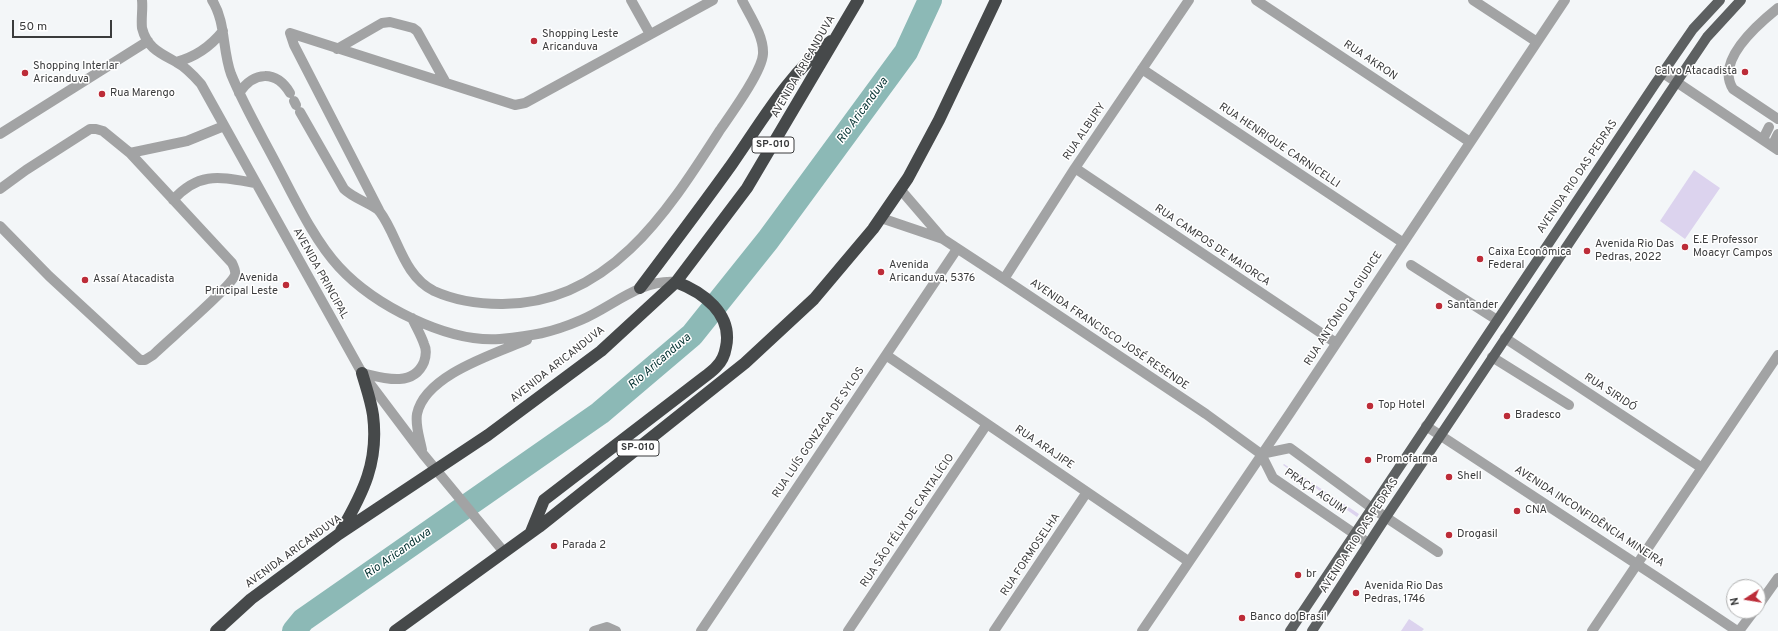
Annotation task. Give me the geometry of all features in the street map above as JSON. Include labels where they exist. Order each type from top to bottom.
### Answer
[{"type":"highway","name":"AVENIDA ARICANDUVA","points":[[216,631],[251,599],[339,534],[488,435],[601,351],[676,282],[747,188],[858,0]]},
{"type":"highway","name":"SP-010","points":[[395,631],[531,532],[745,363],[814,299],[881,218],[908,178],[939,120],[996,0]]},
{"type":"highway","points":[[640,288],[728,169],[785,87],[821,49],[837,37]]},
{"type":"highway","points":[[531,532],[544,500],[718,366],[725,352],[728,338],[724,323],[716,308],[708,299],[689,286],[676,282]]},
{"type":"highway","points":[[339,534],[358,501],[369,476],[374,447],[373,415],[362,373]]},
{"type":"main road","name":"AVENIDA RIO DAS PEDRAS","points":[[1290,631],[1663,73],[1693,29],[1720,0]]},
{"type":"main road","name":"AVENIDA RIO DAS PEDRAS","points":[[1312,631],[1368,543],[1707,37],[1742,0]]},
{"type":"street","name":"AVENIDA PRINCIPAL","points":[[212,0],[221,19],[225,54],[239,93],[311,228],[338,266],[363,289],[385,305],[442,330],[468,336],[493,339],[536,336],[582,320],[640,288],[654,283],[676,282]]},
{"type":"street","points":[[630,0],[650,34]]},
{"type":"street","points":[[713,0],[524,103],[515,105],[290,33],[294,45],[379,210],[415,276],[434,291],[448,296],[484,304],[511,304],[533,302],[566,292],[600,274],[641,239],[671,202],[712,143],[761,65],[763,49],[758,34],[742,0]]},
{"type":"street","name":"RUA ALBURY","points":[[1004,279],[1075,168],[1189,0]]},
{"type":"street","name":"RUA AKRON","points":[[1256,0],[1470,142]]},
{"type":"street","points":[[1473,0],[1537,42]]},
{"type":"street","name":"RUA ANTÔNIO LA GIUDICE","points":[[1142,631],[1566,0]]},
{"type":"street","name":"AVENIDA PRINCIPAL","points":[[144,2],[141,18],[143,30],[148,41],[155,50],[189,71],[201,84],[362,373],[423,454],[504,552]]},
{"type":"street","points":[[1763,139],[1774,120],[1733,89],[1729,83],[1728,75],[1736,50],[1747,37],[1778,8]]},
{"type":"street","points":[[337,49],[382,23],[390,22],[413,28],[433,58],[446,83]]},
{"type":"street","points":[[176,62],[187,59],[207,48],[223,30]]},
{"type":"street","points":[[0,134],[148,41]]},
{"type":"street","name":"RUA HENRIQUE CARNICELLI","points":[[1142,69],[1402,242]]},
{"type":"street","points":[[1663,73],[1775,148],[1778,134]]},
{"type":"street","points":[[239,93],[248,82],[255,78],[272,76],[280,81],[295,103],[344,190],[351,196],[379,210]]},
{"type":"street","points":[[130,153],[187,141],[224,126]]},
{"type":"street","points":[[0,189],[26,170],[90,129],[103,131],[130,153],[232,263],[235,270],[235,275],[225,288],[153,355],[142,360],[136,358],[48,276],[0,226]]},
{"type":"street","name":"RUA CAMPOS DE MAIORCA","points":[[1075,168],[1336,343]]},
{"type":"street","points":[[173,200],[183,188],[200,180],[226,178],[255,183]]},
{"type":"street","name":"AVENIDA FRANCISCO JOSÉ RESENDE","points":[[900,189],[942,239]]},
{"type":"street","name":"AVENIDA FRANCISCO JOSÉ RESENDE","points":[[881,218],[942,239],[1206,414],[1262,454]]},
{"type":"street","name":"RUA LUÍS GONZAGA DE SYLOS","points":[[701,631],[957,249]]},
{"type":"street","points":[[1411,265],[1497,320]]},
{"type":"street","points":[[362,373],[397,380],[408,378],[421,368],[426,356],[425,345],[412,318]]},
{"type":"street","points":[[423,454],[417,426],[417,415],[426,395],[449,376],[469,365],[536,336]]},
{"type":"street","name":"RUA SIRIDÓ","points":[[1505,338],[1702,468]]},
{"type":"street","name":"RUA ARAJIPE","points":[[886,355],[1188,561]]},
{"type":"street","points":[[1592,631],[1778,355]]},
{"type":"street","points":[[1492,357],[1569,405]]},
{"type":"street","name":"RUA SÃO FÉLIX DE CANTALÍCIO","points":[[848,631],[987,424]]},
{"type":"street","name":"AVENIDA INCONFIDÊNCIA MINEIRA","points":[[1426,426],[1738,631]]},
{"type":"street","name":"PRAÇA AGUIM","points":[[1368,543],[1273,478],[1262,454],[1290,448],[1372,508],[1438,552]]},
{"type":"street","name":"RUA FORMOSELHA","points":[[994,631],[1087,492]]},
{"type":"street","points":[[1766,595],[1778,578]]},
{"type":"street","points":[[1738,631],[1748,619]]},
{"type":"street","points":[[594,631],[607,627],[616,631]]},
{"type":"shaded area","points":[[1694,170],[1720,188],[1685,239],[1660,221]]},
{"type":"shaded area","points":[[1284,464],[1359,514],[1357,517],[1283,465]]},
{"type":"shaded area","points":[[1409,619],[1424,629],[1422,631],[1401,631]]},
{"type":"waterway","name":"Rio Aricanduva","points":[[294,631],[303,620],[600,413],[692,335],[768,240],[906,52],[930,0]]},
{"type":"place","name":"Shopping Leste Aricanduva","points":[[534,41]]},
{"type":"place","name":"Calvo Atacadista","points":[[1745,72]]},
{"type":"place","name":"Shopping Interlar Aricanduva","points":[[25,73]]},
{"type":"place","name":"Rua Marengo","points":[[102,94]]},
{"type":"place","name":"E.E Professor Moacyr Campos","points":[[1685,247]]},
{"type":"place","name":"Avenida Rio Das Pedras, 2022","points":[[1587,251]]},
{"type":"place","name":"Caixa Econômica Federal","points":[[1480,259]]},
{"type":"place","name":"Avenida Aricanduva, 5376","points":[[881,272]]},
{"type":"place","name":"Assaí Atacadista","points":[[85,280]]},
{"type":"place","name":"Avenida Principal Leste","points":[[286,285]]},
{"type":"place","name":"Santander","points":[[1439,306]]},
{"type":"place","name":"Top Hotel","points":[[1370,406]]},
{"type":"place","name":"Bradesco","points":[[1507,416]]},
{"type":"place","name":"Promofarma","points":[[1368,460]]},
{"type":"place","name":"Shell","points":[[1449,477]]},
{"type":"place","name":"CNA","points":[[1517,511]]},
{"type":"place","name":"Drogasil","points":[[1449,535]]},
{"type":"place","name":"Parada 2","points":[[554,546]]},
{"type":"place","name":"br","points":[[1298,575]]},
{"type":"place","name":"Avenida Rio Das Pedras, 1746","points":[[1356,593]]},
{"type":"place","name":"Banco do Brasil","points":[[1242,618]]}]
